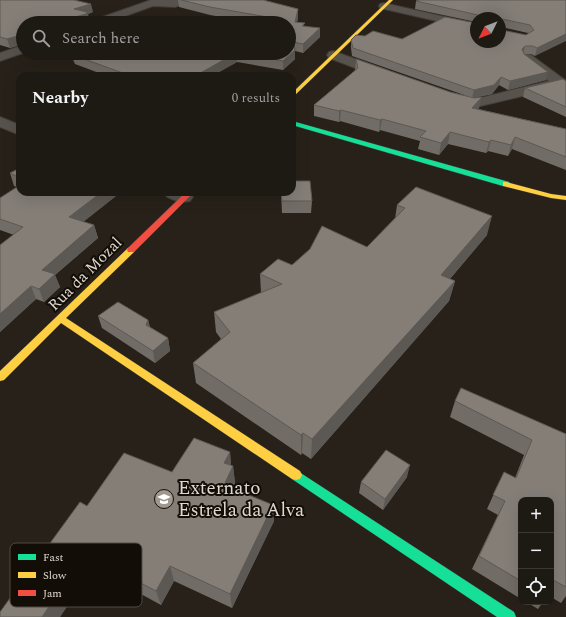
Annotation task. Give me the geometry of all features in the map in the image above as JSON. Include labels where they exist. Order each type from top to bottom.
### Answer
[{"type":"street","points":[[115,16],[152,3],[175,4],[186,0]]},
{"type":"street","points":[[296,92],[387,3],[470,25]]},
{"type":"street","points":[[0,58],[16,52]]},
{"type":"street","points":[[333,55],[400,80]]},
{"type":"street","points":[[438,93],[472,104],[560,84],[527,58]]},
{"type":"street","points":[[0,122],[16,128]]},
{"type":"street","points":[[296,124],[532,191],[566,198]]},
{"type":"street","name":"Rua da Mozal","points":[[0,377],[60,319],[180,196]]},
{"type":"street","points":[[60,319],[509,617]]},
{"type":"building","points":[[0,0],[74,0],[91,4],[74,9],[87,12],[86,14],[79,16],[16,16],[16,36],[7,39],[0,37]]},
{"type":"building","points":[[181,0],[263,0],[298,9],[296,18],[296,16],[262,16],[210,7]]},
{"type":"building","points":[[566,0],[566,34],[537,48],[533,46],[525,46],[522,49],[524,54],[548,72],[510,81],[501,77],[494,85],[474,90],[353,48],[351,40],[356,35],[365,36],[373,31],[402,39],[445,17],[470,22],[470,48],[506,48],[506,31],[526,35],[534,30],[530,25],[506,20],[506,12],[470,13],[416,1]]},
{"type":"building","points":[[296,22],[305,23],[302,26],[320,28],[303,44],[296,43]]},
{"type":"building","points":[[356,59],[450,92],[474,98],[482,97],[472,108],[566,129],[566,157],[515,137],[511,145],[491,140],[489,142],[450,132],[441,143],[420,137],[426,131],[382,119],[380,120],[314,105],[358,68]]},
{"type":"building","points":[[87,60],[224,60],[202,72],[120,72]]},
{"type":"building","points":[[563,79],[566,81],[566,107],[525,88]]},
{"type":"building","points":[[16,170],[16,176],[10,173]]},
{"type":"building","points":[[296,181],[310,181],[312,201],[282,201],[281,196],[296,196]]},
{"type":"building","points":[[416,187],[492,216],[441,275],[455,281],[312,439],[303,433],[301,435],[193,363],[230,332],[214,312],[282,284],[260,274],[278,259],[292,265],[310,249],[322,226],[367,247],[405,208],[397,205]]},
{"type":"building","points":[[16,188],[16,196],[97,196],[69,217],[94,225],[42,270],[55,274],[39,289],[31,286],[0,314],[0,245],[23,227],[0,219],[0,198]]},
{"type":"building","points":[[118,302],[148,320],[146,325],[168,338],[153,351],[98,316]]},
{"type":"building","points":[[461,388],[566,434],[566,587],[554,581],[554,497],[518,497],[518,579],[479,556],[505,501],[493,495],[504,472],[516,478],[532,440],[455,401]]},
{"type":"building","points":[[194,438],[230,452],[224,463],[233,466],[224,485],[273,505],[230,594],[170,566],[156,591],[142,584],[142,543],[50,543],[80,502],[87,506],[124,453],[172,472]]},
{"type":"building","points":[[386,450],[410,465],[385,499],[361,482]]},
{"type":"building","points":[[10,598],[10,607],[49,607],[42,617],[0,617],[0,612]]},
{"type":"traffic: fast","points":[[296,124],[506,184]]},
{"type":"traffic: fast","points":[[296,475],[509,617]]},
{"type":"traffic: slow","points":[[296,92],[391,0]]},
{"type":"traffic: slow","points":[[506,184],[551,196],[566,198]]},
{"type":"traffic: slow","points":[[0,377],[131,250]]},
{"type":"traffic: slow","points":[[61,319],[296,475]]},
{"type":"traffic: jam","points":[[131,250],[186,196]]},
{"type":"place","name":"Externato Estrela da Alva","points":[[164,499]]}]
